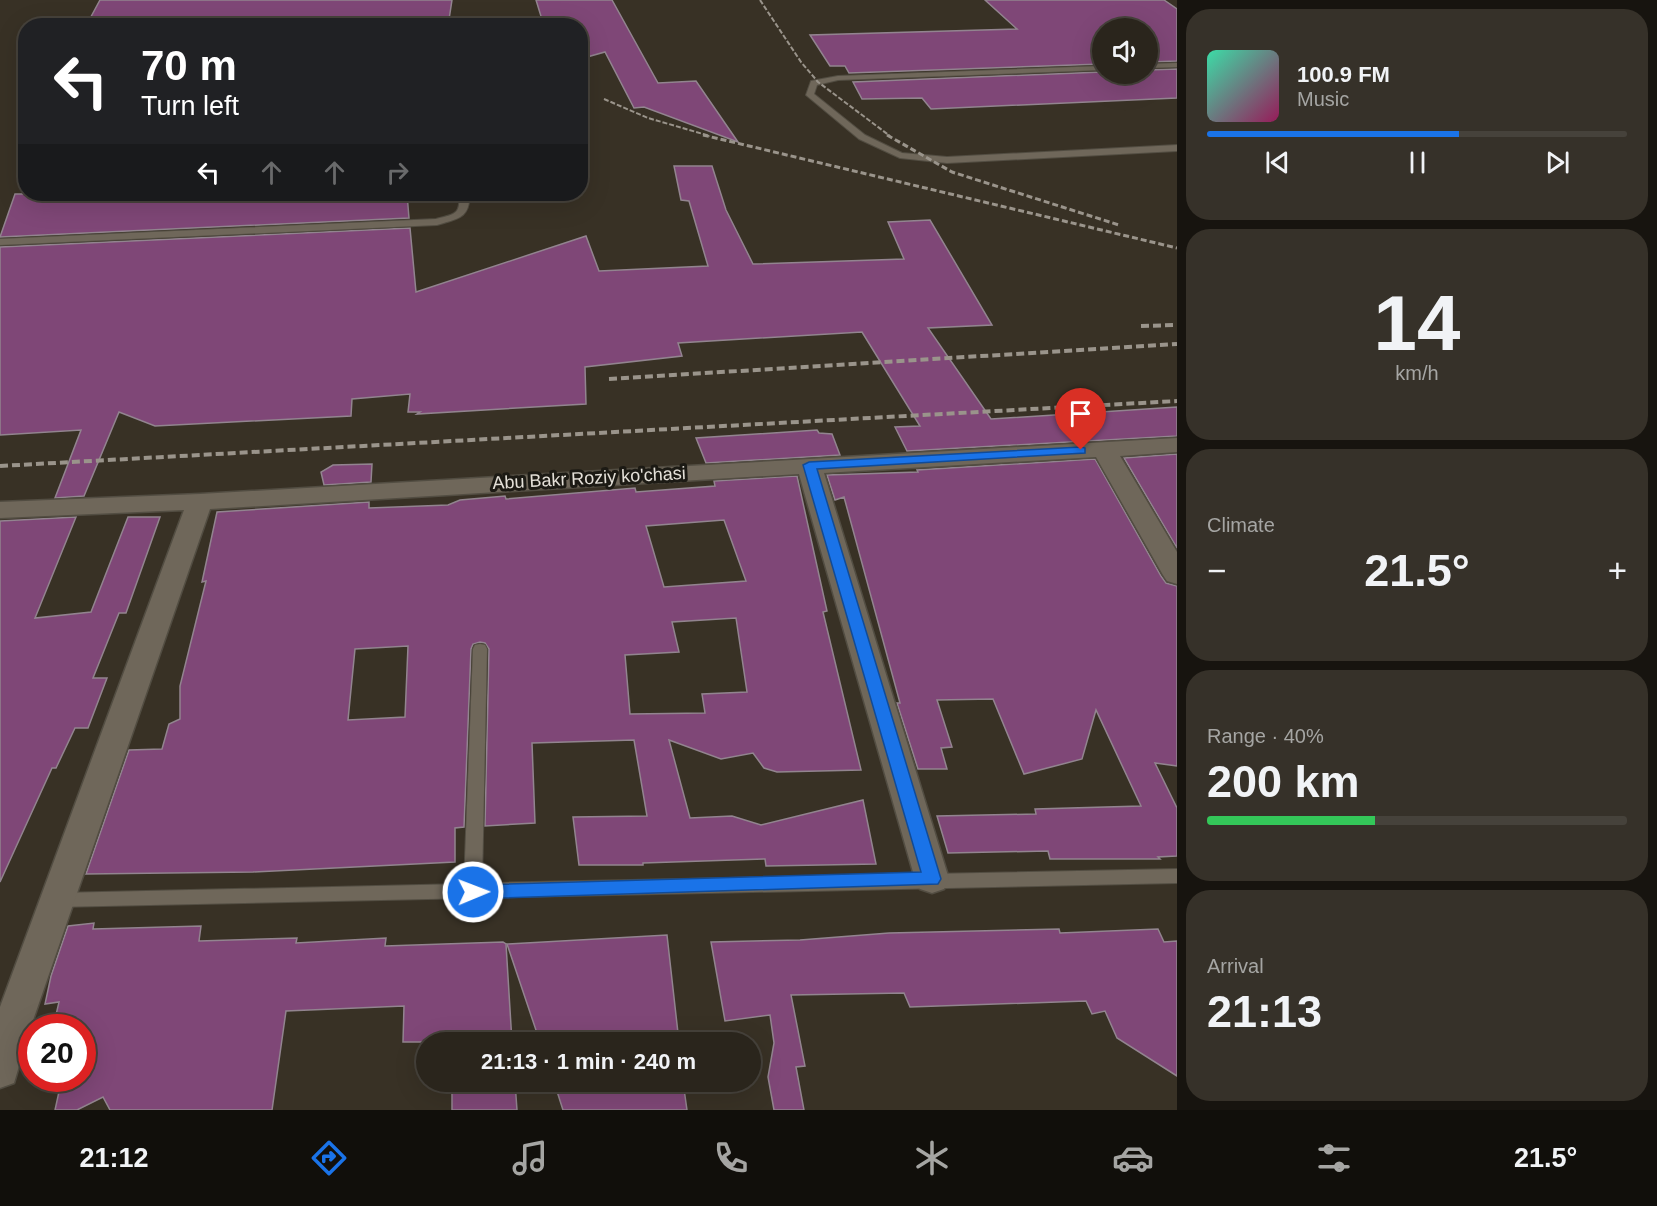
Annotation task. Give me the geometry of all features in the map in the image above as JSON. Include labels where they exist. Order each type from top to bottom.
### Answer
[{"type":"street","name":"Abu Bakr Roziy ko'chasi","points":[[0,510],[200,502],[1177,445]]},
{"type":"street","points":[[1104,449],[1177,575]]},
{"type":"street","points":[[809,465],[932,879]]},
{"type":"street","points":[[0,1070],[5,1029],[56,900],[200,502]]},
{"type":"lane","points":[[1158,66],[1177,65]]},
{"type":"lane","points":[[1092,68],[838,78],[814,83],[810,95],[862,137],[900,155],[947,160],[1177,148]]},
{"type":"lane","points":[[0,242],[437,222],[459,215],[465,206],[465,201]]},
{"type":"lane","points":[[473,892],[480,649]]},
{"type":"lane","points":[[56,900],[473,892],[932,879],[1177,876]]},
{"type":"building","points":[[100,0],[452,0],[449,18],[90,18]]},
{"type":"building","points":[[536,0],[612,0],[658,83],[696,81],[738,142],[644,107],[634,108],[605,52],[588,57],[588,18],[542,18]]},
{"type":"building","points":[[985,0],[1164,0],[1177,9],[1177,61],[1158,62],[1158,18],[1092,18],[1092,64],[849,73],[845,66],[830,66],[810,35],[1017,29]]},
{"type":"building","points":[[1177,69],[1177,98],[931,109],[922,98],[862,99],[853,82],[1092,72],[1092,84],[1158,84],[1158,70]]},
{"type":"building","points":[[674,166],[712,166],[726,210],[753,264],[904,259],[888,222],[930,220],[992,325],[928,328],[991,419],[1177,407],[1177,436],[907,451],[895,427],[920,426],[862,332],[678,343],[682,356],[585,367],[586,404],[417,414],[420,412],[408,412],[410,394],[352,399],[351,416],[155,426],[119,412],[84,496],[55,498],[81,430],[0,435],[0,247],[410,228],[416,292],[586,236],[599,271],[708,266],[689,201],[681,200]]},
{"type":"building","points":[[15,194],[18,194],[18,201],[408,201],[409,218],[0,237]]},
{"type":"building","points":[[817,430],[819,433],[832,434],[840,455],[706,463],[696,438]]},
{"type":"building","points":[[1177,454],[1177,548],[1124,458]]},
{"type":"building","points":[[1095,459],[1161,576],[1166,583],[1177,586],[1177,766],[1155,763],[1177,808],[1177,856],[1158,857],[1160,859],[1050,859],[1048,851],[948,853],[937,816],[1036,814],[1035,809],[1141,806],[1096,710],[1082,759],[1024,774],[993,699],[937,700],[952,747],[941,748],[947,769],[918,769],[897,703],[900,703],[844,497],[835,500],[827,475],[918,472],[917,470]]},
{"type":"building","points":[[372,464],[371,482],[324,485],[321,472],[333,465]]},
{"type":"building","points":[[797,476],[827,611],[823,612],[861,770],[777,772],[764,768],[753,753],[721,759],[669,740],[690,818],[732,816],[761,825],[863,800],[876,864],[766,866],[765,859],[643,863],[643,865],[579,865],[573,817],[647,816],[634,740],[532,743],[535,823],[485,826],[489,649],[485,643],[480,642],[473,644],[471,649],[464,827],[455,828],[455,862],[253,872],[86,874],[129,750],[162,749],[169,724],[180,719],[180,686],[206,581],[202,582],[217,512],[369,502],[369,508],[448,505],[460,500],[505,496],[506,499],[635,488],[636,492],[715,486],[714,481]],"holes":[[[724,520],[746,581],[664,587],[646,526]],[[736,618],[747,692],[702,694],[705,713],[630,714],[625,655],[679,652],[672,622]],[[408,646],[405,717],[348,720],[355,649]]]},
{"type":"building","points":[[76,517],[35,618],[91,612],[128,517],[160,517],[126,613],[119,613],[93,678],[107,678],[88,728],[75,728],[56,768],[52,768],[0,882],[0,521]]},
{"type":"building","points":[[94,923],[93,929],[201,926],[199,941],[297,938],[296,943],[386,938],[385,946],[503,942],[506,944],[511,1032],[416,1032],[416,1042],[403,1042],[404,1006],[286,1011],[272,1110],[110,1110],[103,1097],[77,1110],[55,1110],[59,1092],[96,1092],[96,1014],[56,1014],[59,1002],[45,1004],[51,976],[68,926]]},
{"type":"building","points":[[1059,929],[1060,933],[1158,929],[1164,942],[1177,941],[1177,1076],[1117,1038],[1105,1011],[1092,1014],[1086,1001],[910,1007],[904,993],[791,995],[805,1066],[796,1067],[804,1110],[774,1110],[768,1077],[774,1043],[770,1015],[725,1021],[711,942],[800,940],[889,933]]},
{"type":"building","points":[[667,935],[678,1032],[537,1032],[507,944]]},
{"type":"building","points":[[452,1092],[516,1092],[517,1110],[452,1110]]},
{"type":"building","points":[[557,1092],[684,1092],[687,1110],[563,1110]]},
{"type":"railway","points":[[760,0],[801,62],[818,82],[890,136]]},
{"type":"railway","points":[[604,99],[648,118],[710,136]]},
{"type":"railway","points":[[703,135],[1177,248]]},
{"type":"railway","points":[[887,135],[952,172],[1119,225]]},
{"type":"railway","points":[[1141,326],[1177,325]]},
{"type":"railway","points":[[609,379],[1177,344]]},
{"type":"railway","points":[[0,466],[1177,401]]},
{"type":"route","points":[[473,892],[932,879],[809,465],[1081,450]]}]
